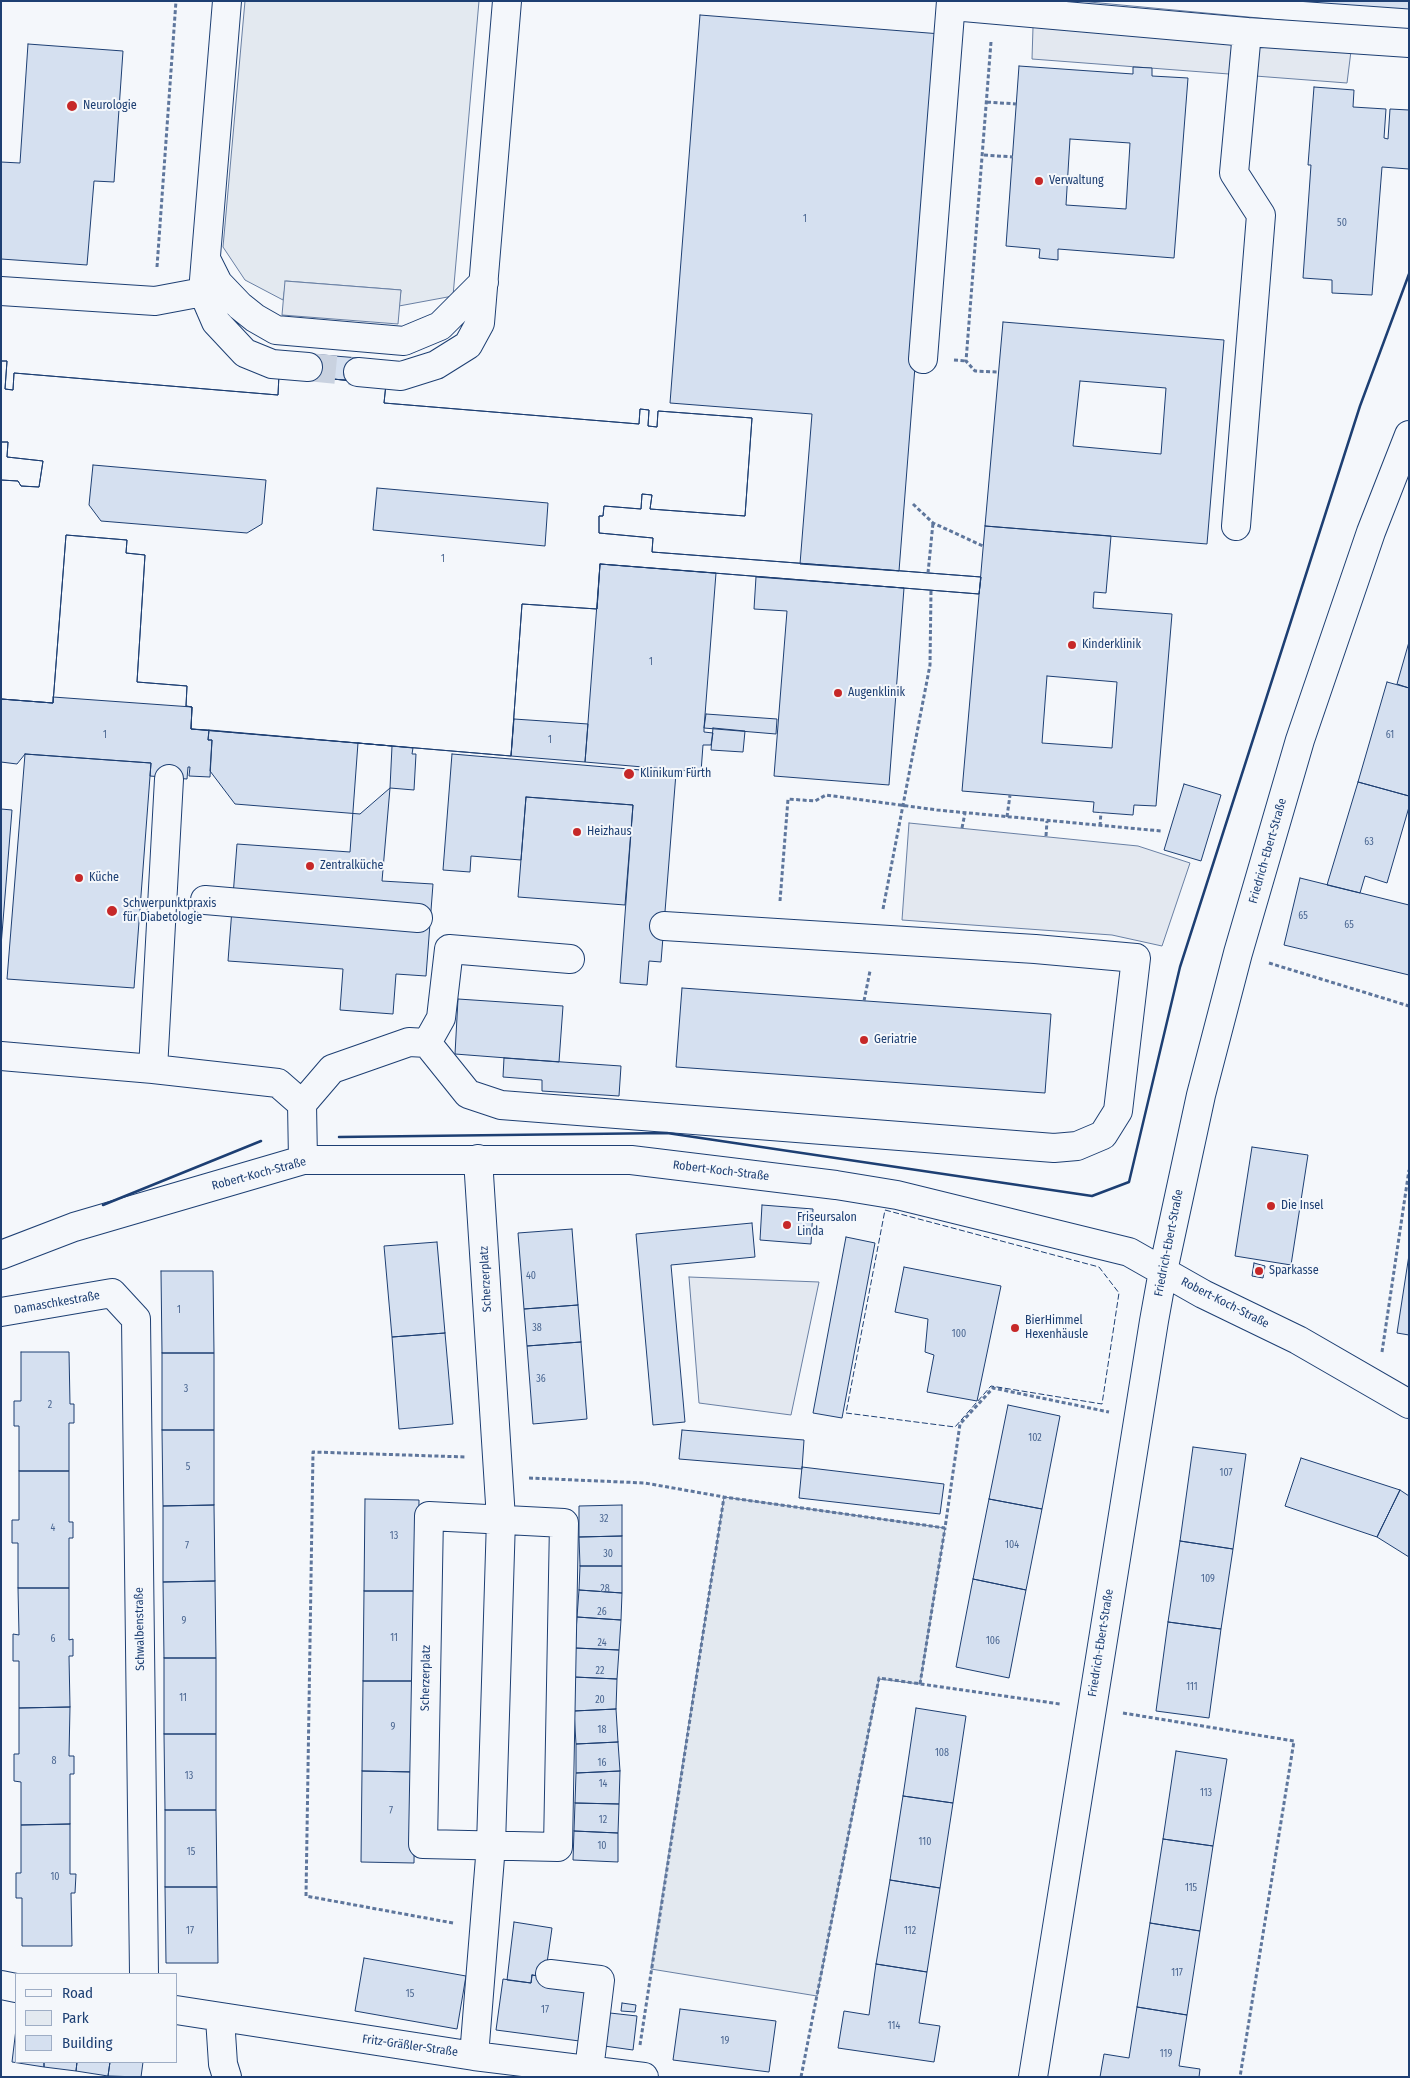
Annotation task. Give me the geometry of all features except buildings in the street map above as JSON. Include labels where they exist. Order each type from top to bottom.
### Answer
[{"type":"street","points":[[227,1],[203,292],[216,322],[245,353],[272,364],[308,367]]},
{"type":"street","points":[[358,372],[401,376],[436,365],[468,345],[480,323],[506,1]]},
{"type":"street","points":[[923,359],[951,3],[994,9],[1247,32],[1409,43]]},
{"type":"street","points":[[1236,526],[1261,215],[1234,172],[1247,32]]},
{"type":"street","points":[[206,259],[218,283],[240,306],[255,318],[276,330],[404,341],[440,326],[484,282]]},
{"type":"street","points":[[1,291],[155,301],[203,292]]},
{"type":"street","name":"Friedrich-Ebert-Straße","points":[[1033,2077],[1090,1708],[1163,1271],[1201,1095],[1238,953],[1300,740],[1372,532],[1409,435]]},
{"type":"street","points":[[153,1069],[169,779]]},
{"type":"street","points":[[205,900],[418,918]]},
{"type":"street","points":[[303,1160],[302,1104],[332,1069],[409,1042],[427,1043],[468,1094],[501,1104],[1054,1148],[1077,1146],[1103,1135],[1118,1111],[1136,958],[878,939],[664,926]]},
{"type":"street","points":[[427,1043],[441,1018],[449,948],[570,959]]},
{"type":"street","points":[[1,1056],[153,1069],[278,1083],[302,1104]]},
{"type":"street","name":"Scherzerplatz","points":[[474,2056],[491,1845],[501,1519],[478,1159]]},
{"type":"street","name":"Robert-Koch-Straße","points":[[1,1255],[74,1227],[303,1160],[631,1160],[836,1185],[897,1195],[1129,1252],[1203,1294],[1298,1340],[1409,1404]]},
{"type":"street","name":"Damaschkestraße","points":[[1,1312],[112,1293]]},
{"type":"street","name":"Schwalbenstraße","points":[[112,1293],[136,1319],[144,1973]]},
{"type":"street","name":"Scherzerplatz","points":[[429,1516],[501,1519],[564,1522],[558,1847],[423,1844],[429,1516]]},
{"type":"street","points":[[550,1974],[600,1980],[589,2070]]},
{"type":"street","points":[[1,1985],[15,1988]]},
{"type":"street","name":"Fritz-Gräßler-Straße","points":[[178,2010],[474,2056],[640,2076]]},
{"type":"street","points":[[220,2018],[223,2064],[227,2077]]},
{"type":"path","points":[[155,301],[176,1]]},
{"type":"path","points":[[994,9],[984,155],[966,361],[975,371],[997,372]]},
{"type":"path","points":[[988,102],[1016,104]]},
{"type":"path","points":[[984,155],[1013,157]]},
{"type":"path","points":[[913,504],[933,523],[983,546]]},
{"type":"path","points":[[928,573],[933,523]]},
{"type":"path","points":[[864,1000],[878,939],[930,665],[931,591]]},
{"type":"path","points":[[1007,817],[1010,795]]},
{"type":"path","points":[[778,933],[788,799],[815,801],[826,796],[965,813],[1161,831]]},
{"type":"path","points":[[1100,826],[1102,812]]},
{"type":"path","points":[[962,828],[965,813]]},
{"type":"path","points":[[1046,836],[1048,821]]},
{"type":"path","points":[[1238,953],[1409,1006]]},
{"type":"path","points":[[1377,1385],[1409,1170]]},
{"type":"path","points":[[920,1684],[960,1424],[993,1388],[1139,1418]]},
{"type":"path","points":[[485,1928],[306,1896],[313,1452],[497,1468],[540,1477],[645,1483],[724,1497],[945,1528]]},
{"type":"path","points":[[640,2076],[651,1969],[724,1497]]},
{"type":"green space","points":[[245,1],[479,1],[453,296],[399,306],[401,290],[286,281],[283,300],[245,280],[223,247]]},
{"type":"green space","points":[[724,1497],[945,1528],[920,1684],[879,1679],[817,1996],[651,1969]]},
{"type":"shaded area","points":[[967,1],[1079,1],[1354,27],[1347,83],[1032,59],[1033,27]]},
{"type":"shaded area","points":[[285,281],[401,290],[398,324],[282,315]]},
{"type":"shaded area","points":[[909,823],[1138,846],[1190,863],[1162,946],[1112,935],[902,920]]},
{"type":"shaded area","points":[[689,1277],[819,1282],[791,1415],[699,1403]]},
{"type":"tunnel","points":[[308,367],[358,372]]},
{"type":"fence","points":[[885,1210],[1099,1267],[1119,1293],[1102,1404],[991,1386],[955,1427],[846,1413],[885,1210]]},
{"type":"wall","points":[[339,1137],[667,1133],[1092,1196],[1129,1182],[1180,967],[1360,406],[1409,274]]},
{"type":"wall","points":[[103,1205],[261,1141]]},
{"type":"place","name":"Neurologie","points":[[72,106]]},
{"type":"place","name":"Verwaltung","points":[[1039,181]]},
{"type":"place","name":"Kinderklinik","points":[[1072,645]]},
{"type":"place","name":"Augenklinik","points":[[838,693]]},
{"type":"place","name":"Klinikum Fürth","points":[[629,774]]},
{"type":"place","name":"Heizhaus","points":[[577,832]]},
{"type":"place","name":"Zentralküche","points":[[310,866]]},
{"type":"place","name":"Küche","points":[[79,878]]},
{"type":"place","name":"Schwerpunktpraxis für Diabetologie","points":[[112,911]]},
{"type":"place","name":"Geriatrie","points":[[864,1040]]},
{"type":"place","name":"Die Insel","points":[[1271,1206]]},
{"type":"place","name":"Friseursalon Linda","points":[[787,1225]]},
{"type":"place","name":"Sparkasse","points":[[1259,1271]]},
{"type":"place","name":"BierHimmel Hexenhäusle","points":[[1015,1328]]}]
